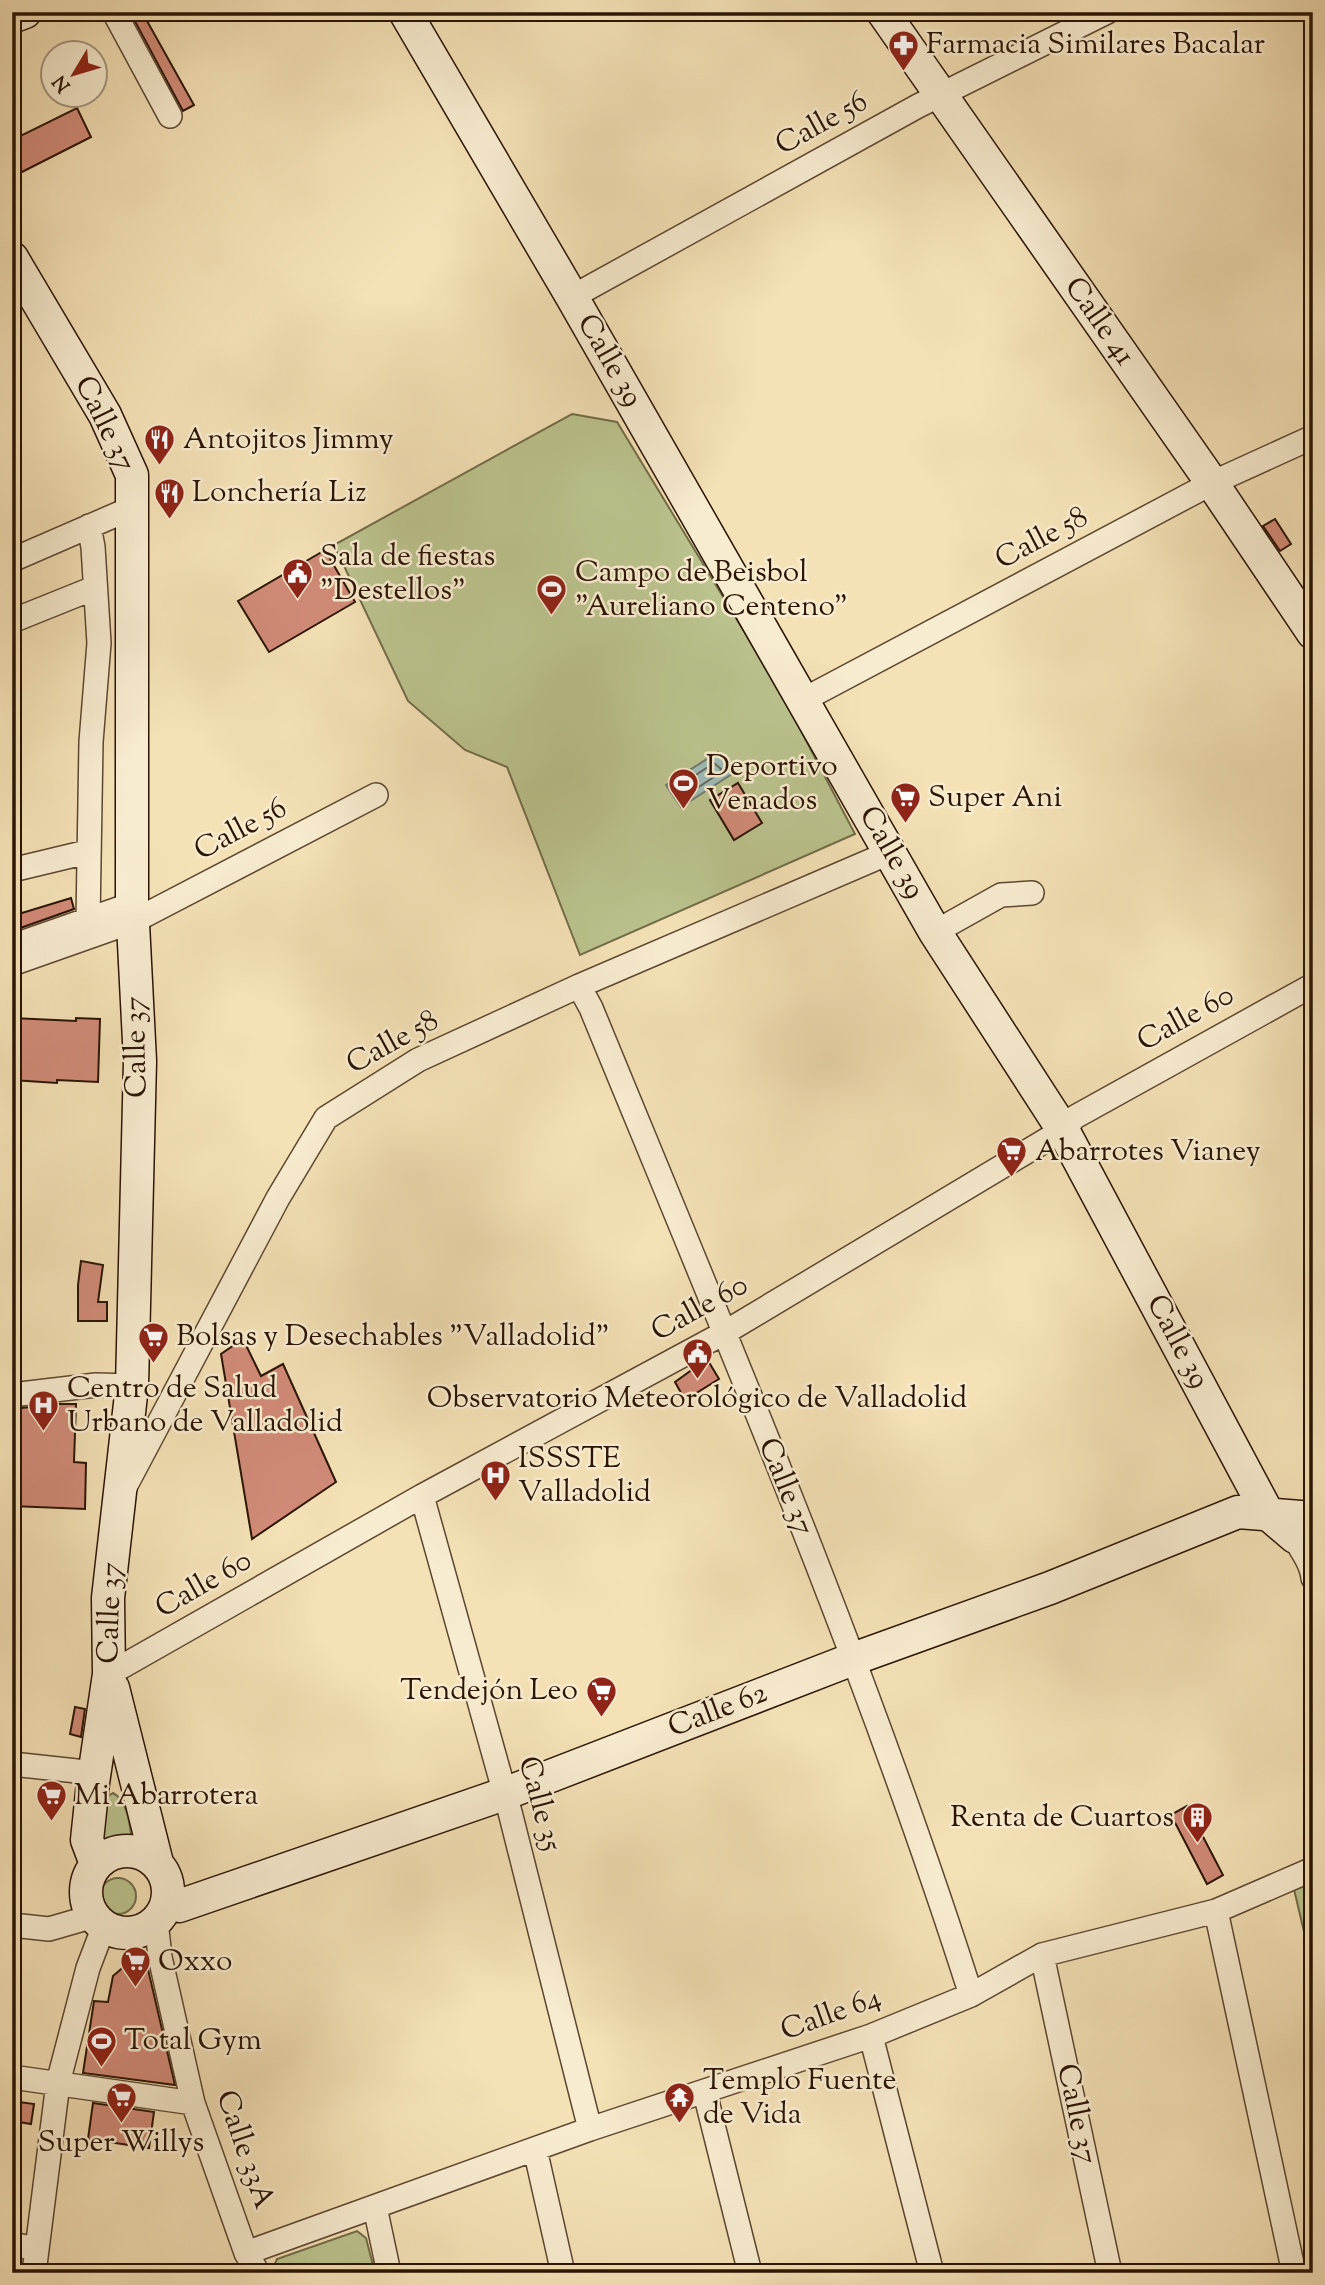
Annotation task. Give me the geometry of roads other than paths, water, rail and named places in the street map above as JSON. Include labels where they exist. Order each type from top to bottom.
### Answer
[{"type":"street","points":[[12,17],[25,12]]},
{"type":"street","points":[[114,12],[170,116]]},
{"type":"street","name":"Calle 39","points":[[405,12],[572,297],[935,932],[1063,1130],[1296,1525],[1304,1555],[1312,1564],[1313,1578]]},
{"type":"street","name":"Calle 41","points":[[883,12],[1313,633]]},
{"type":"street","name":"Calle 56","points":[[572,297],[918,106],[941,97],[1107,12]]},
{"type":"street","name":"Calle 37","points":[[12,258],[105,415],[132,475],[134,507],[133,913],[140,1060],[132,1385],[108,1598],[109,1674],[87,1840],[96,1864]]},
{"type":"street","name":"Calle 58","points":[[803,701],[1212,484],[1313,437]]},
{"type":"street","points":[[12,561],[134,507]]},
{"type":"street","points":[[88,920],[91,742],[99,643],[93,547],[89,526]]},
{"type":"street","points":[[12,621],[94,588]]},
{"type":"street","name":"Calle 56","points":[[133,913],[376,794]]},
{"type":"street","points":[[12,870],[88,852]]},
{"type":"street","name":"Calle 58","points":[[119,1499],[278,1198],[326,1118],[418,1060],[579,986],[891,852]]},
{"type":"street","points":[[935,932],[1001,895],[1032,893]]},
{"type":"street","points":[[12,946],[88,920],[133,913]]},
{"type":"street","points":[[12,964],[133,913]]},
{"type":"street","name":"Calle 60","points":[[109,1674],[422,1496],[724,1333],[1063,1130],[1075,1118],[1313,985]]},
{"type":"street","name":"Calle 37","points":[[579,986],[591,1008],[724,1333],[853,1659],[971,1995]]},
{"type":"street","points":[[12,1395],[96,1385],[132,1385]]},
{"type":"street","name":"Calle 35","points":[[422,1496],[504,1794],[590,2129]]},
{"type":"street","name":"Calle 62","points":[[162,1910],[504,1794],[853,1659],[1050,1588],[1238,1512],[1296,1525]]},
{"type":"street","points":[[109,1674],[157,1863],[168,1886],[162,1910],[144,1930],[117,1932],[99,1921],[88,1903],[86,1889],[96,1864],[107,1855],[120,1851],[146,1855],[157,1863]]},
{"type":"street","points":[[12,1764],[95,1773]]},
{"type":"street","name":"Calle 64","points":[[252,2263],[375,2207],[590,2129],[871,2036],[971,1995],[1042,1955],[1216,1911],[1313,1869]]},
{"type":"street","name":"Calle 33A","points":[[162,1910],[160,1958],[193,2103],[252,2263]]},
{"type":"street","points":[[1216,1911],[1293,2273]]},
{"type":"street","points":[[12,1925],[49,1929],[99,1921]]},
{"type":"street","points":[[34,2273],[58,2083],[99,1921]]},
{"type":"street","name":"Calle 37","points":[[1042,1955],[1110,2273]]},
{"type":"street","points":[[871,2036],[932,2273]]},
{"type":"street","points":[[12,2077],[193,2103]]},
{"type":"street","points":[[705,2093],[750,2273]]},
{"type":"street","points":[[535,2149],[563,2273]]},
{"type":"street","points":[[375,2207],[389,2273]]},
{"type":"street","points":[[12,2244],[36,2249]]},
{"type":"water","points":[[718,752],[732,774],[681,807],[666,785]]},
{"type":"place","name":"Farmacia Similares Bacalar","points":[[903,72]]},
{"type":"place","name":"Antojitos Jimmy","points":[[160,467]]},
{"type":"place","name":"Lonchería Liz","points":[[169,520]]},
{"type":"place","name":"Sala de fiestas \"Destellos\"","points":[[297,601]]},
{"type":"place","name":"Campo de Beisbol \"Aureliano Centeno\"","points":[[552,617]]},
{"type":"place","name":"Deportivo Venados","points":[[683,811]]},
{"type":"place","name":"Super Ani","points":[[905,825]]},
{"type":"place","name":"Abarrotes Vianey","points":[[1012,1179]]},
{"type":"place","name":"Bolsas y Desechables \"Valladolid\"","points":[[153,1364]]},
{"type":"place","name":"Observatorio Meteorológico de Valladolid","points":[[697,1380]]},
{"type":"place","name":"Centro de Salud Urbano de Valladolid","points":[[44,1433]]},
{"type":"place","name":"ISSSTE Valladolid","points":[[495,1503]]},
{"type":"place","name":"Tendejón Leo","points":[[601,1718]]},
{"type":"place","name":"Mi Abarrotera","points":[[51,1823]]},
{"type":"place","name":"Renta de Cuartos","points":[[1197,1845]]},
{"type":"place","name":"Oxxo","points":[[135,1989]]},
{"type":"place","name":"Total Gym","points":[[101,2068]]},
{"type":"place","name":"Super Willys","points":[[121,2124]]},
{"type":"place","name":"Templo Fuente de Vida","points":[[680,2125]]}]
